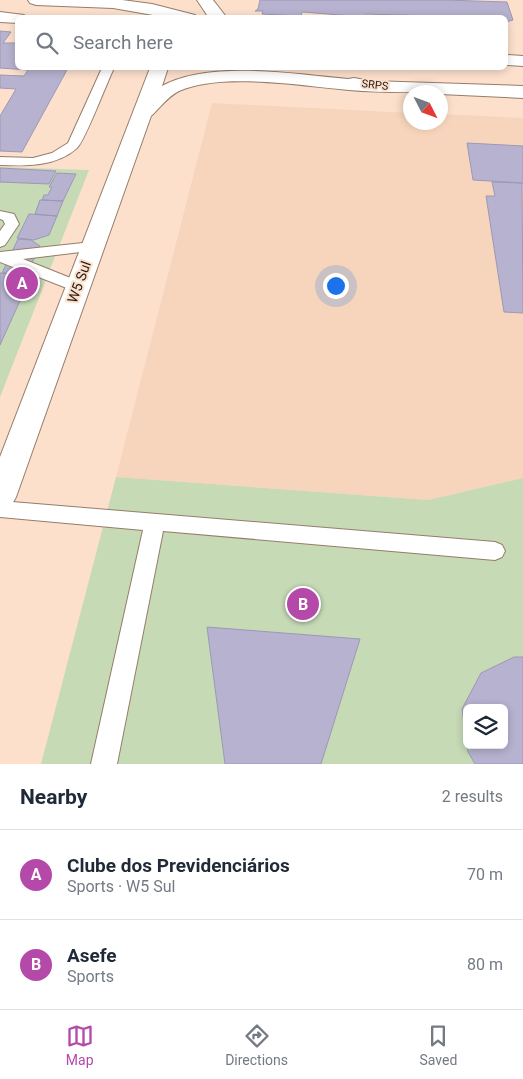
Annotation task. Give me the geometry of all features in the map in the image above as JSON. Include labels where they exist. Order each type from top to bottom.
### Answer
[{"type":"main road","points":[[36,0],[103,10],[183,12]]},
{"type":"main road","points":[[205,0],[215,15]]},
{"type":"main road","points":[[0,17],[15,18]]},
{"type":"main road","points":[[508,60],[523,61]]},
{"type":"main road","name":"W5 Sul","points":[[0,497],[159,70]]},
{"type":"main road","name":"SRPS","points":[[298,70],[371,86],[523,92]]},
{"type":"main road","points":[[142,115],[161,95],[171,88],[201,79],[234,77],[371,86]]},
{"type":"lane","points":[[0,160],[33,162],[57,156],[73,145],[107,70]]},
{"type":"lane","points":[[0,215],[9,217],[12,224],[0,242]]},
{"type":"lane","points":[[3,257],[92,247]]},
{"type":"lane","points":[[3,257],[77,287]]},
{"type":"lane","points":[[0,509],[495,551]]},
{"type":"lane","points":[[104,764],[155,522]]},
{"type":"shaded area","points":[[212,103],[403,113],[403,130],[448,130],[448,114],[523,118],[523,478],[428,500],[116,477]]},
{"type":"green space","points":[[0,167],[89,170],[0,397]]},
{"type":"green space","points":[[116,477],[428,500],[523,478],[523,764],[41,764]]},
{"type":"building","points":[[260,0],[507,2],[513,20],[508,21],[508,15],[340,15],[302,12],[301,15],[282,15],[262,14],[263,11],[255,11],[258,9]]},
{"type":"building","points":[[0,31],[11,32],[3,43],[15,43],[15,69],[0,68]]},
{"type":"building","points":[[28,70],[67,70],[22,152],[0,151],[0,116],[16,89],[0,88],[0,75],[24,76]]},
{"type":"building","points":[[467,143],[523,146],[523,183],[473,180]]},
{"type":"building","points":[[0,168],[56,171],[49,184],[0,182]]},
{"type":"building","points":[[57,173],[76,174],[63,201],[42,200],[44,195],[48,195],[52,187],[49,187]]},
{"type":"building","points":[[492,182],[522,183],[523,313],[504,312],[486,196],[495,196]]},
{"type":"building","points":[[40,200],[63,201],[57,216],[35,214]]},
{"type":"building","points":[[29,214],[57,216],[49,235],[34,240],[17,238]]},
{"type":"building","points":[[18,239],[31,240],[40,246],[30,267],[15,274],[2,273]]},
{"type":"building","points":[[0,273],[20,274],[28,283],[0,345]]},
{"type":"building","points":[[207,627],[360,639],[321,764],[225,764]]},
{"type":"building","points":[[514,657],[523,657],[523,764],[475,764],[468,749],[508,749],[508,704],[465,704],[481,673]]},
{"type":"place","name":"Clube dos Previdenciários","points":[[22,283]]},
{"type":"place","name":"Asefe","points":[[303,604]]}]
